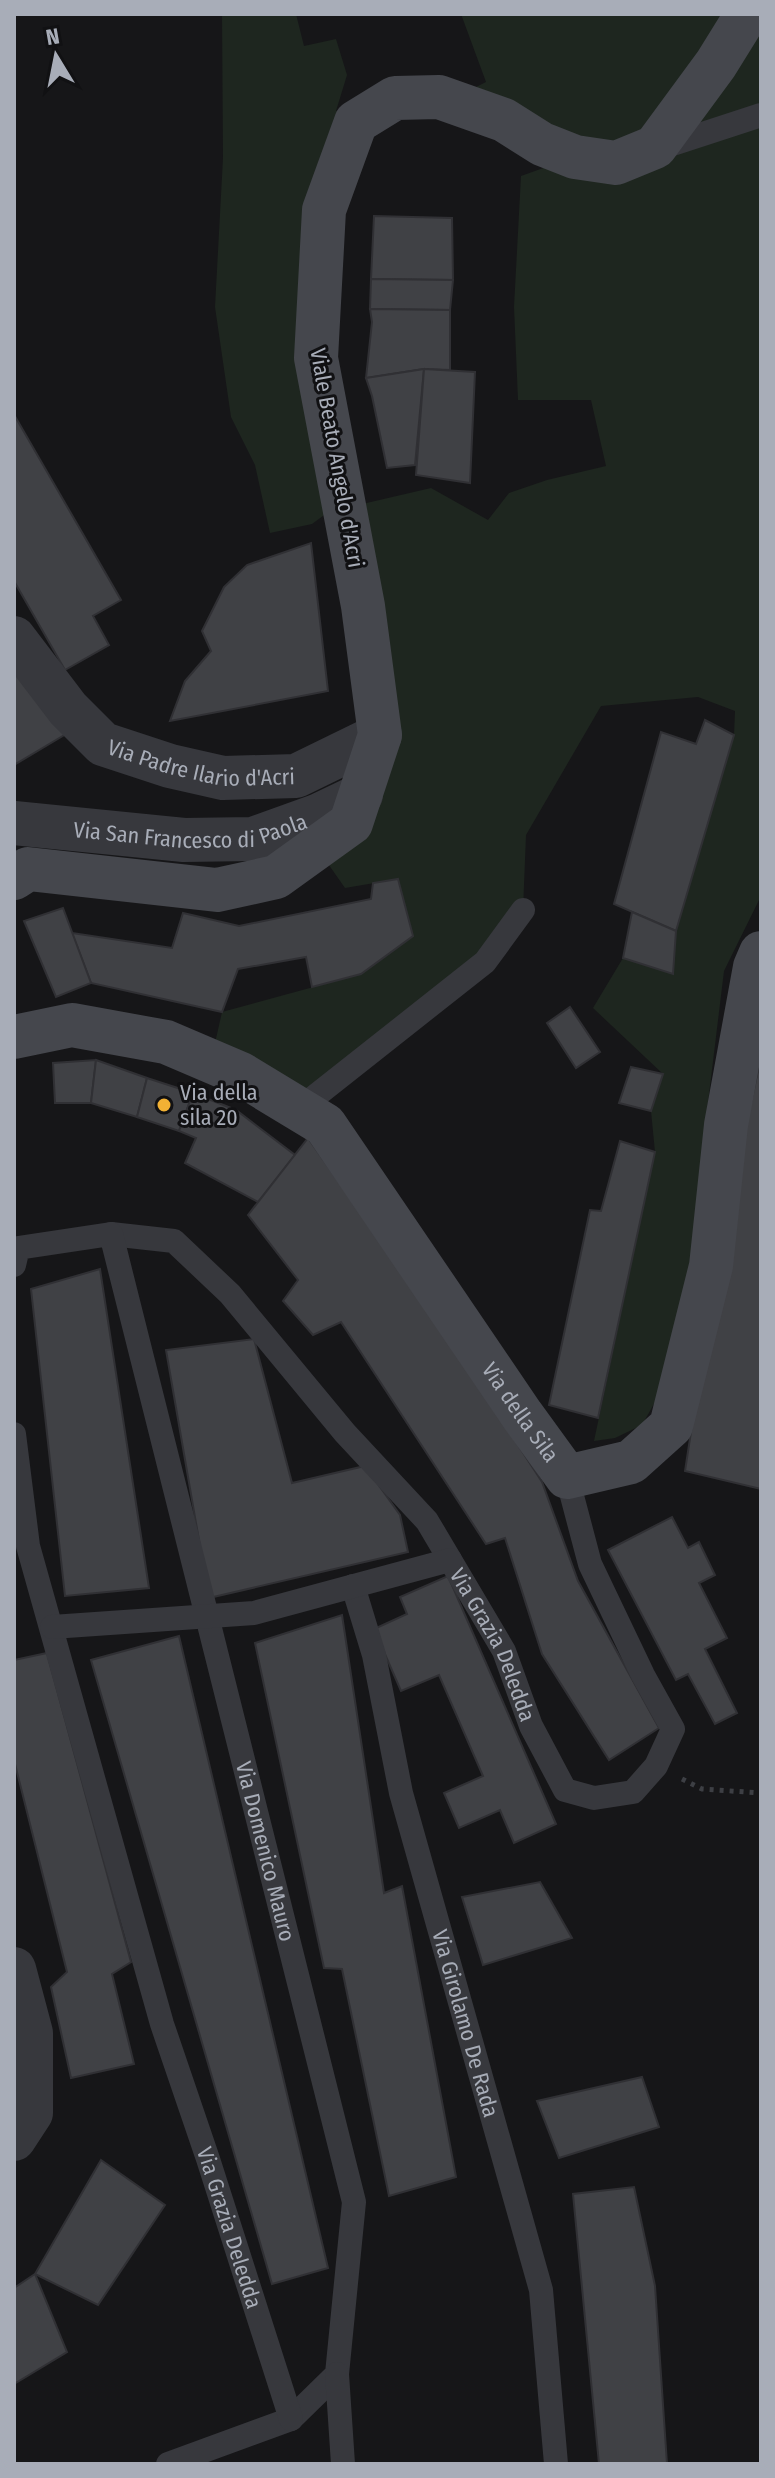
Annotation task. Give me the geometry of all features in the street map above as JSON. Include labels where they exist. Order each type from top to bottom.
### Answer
[{"type":"main road","points":[[616,163],[655,147],[716,64],[747,14]]},
{"type":"main road","name":"Viale Beato Angelo d'Acri","points":[[14,878],[28,869],[217,890],[276,877],[351,823],[380,735],[363,606],[316,358],[324,210],[356,122],[395,98],[439,97],[504,120],[542,144],[575,157],[616,163]]},
{"type":"main road","name":"Via della Sila","points":[[14,1037],[72,1025],[166,1042],[241,1074],[325,1125],[567,1477],[631,1462],[671,1426],[711,1266],[726,1125],[755,967],[761,953]]},
{"type":"street","name":"Via Padre Ilario d'Acri","points":[[14,638],[68,709],[103,744],[170,766],[223,778],[296,776],[380,735]]},
{"type":"street","name":"Via San Francesco di Paola","points":[[14,823],[184,840],[253,839],[317,816],[361,795]]},
{"type":"street","points":[[14,1969],[31,2033],[31,2113],[14,2139]]},
{"type":"lane","points":[[616,163],[761,115]]},
{"type":"lane","points":[[299,1109],[485,962],[523,910]]},
{"type":"lane","points":[[16,1256],[111,1234]]},
{"type":"lane","name":"Via Grazia Deledda","points":[[111,1234],[174,1241],[230,1294],[345,1433],[427,1521],[504,1651],[531,1726],[565,1790],[594,1798],[633,1792],[656,1766],[673,1729],[643,1675],[590,1564],[567,1477]]},
{"type":"lane","name":"Via Domenico Mauro","points":[[111,1234],[354,2202],[337,2374],[343,2464]]},
{"type":"lane","name":"Via Grazia Deledda","points":[[14,1434],[28,1546],[162,2024],[291,2419]]},
{"type":"lane","points":[[52,1627],[254,1613],[450,1560]]},
{"type":"lane","name":"Via Girolamo De Rada","points":[[353,1586],[374,1655],[401,1793],[541,2290],[556,2464]]},
{"type":"lane","points":[[168,2464],[291,2419],[337,2374]]},
{"type":"path","points":[[656,1766],[702,1789],[761,1793]]},
{"type":"shaded area","points":[[222,14],[296,14],[304,46],[336,39],[347,75],[336,111],[350,110],[317,344],[358,505],[431,488],[488,520],[509,493],[606,466],[591,400],[518,400],[514,307],[521,176],[574,157],[476,87],[486,82],[461,14],[761,14],[761,896],[724,971],[706,1119],[696,1260],[667,1381],[642,1425],[615,1438],[594,1441],[655,1152],[651,1111],[663,1074],[593,1008],[623,958],[673,974],[676,931],[734,736],[735,711],[698,697],[601,706],[526,835],[523,910],[485,962],[299,1109],[211,1061],[222,1012],[361,974],[413,936],[398,879],[345,888],[317,848],[380,735],[342,502],[312,524],[270,533],[255,465],[231,417],[215,307],[223,158]]},
{"type":"building","points":[[374,216],[452,218],[453,280],[371,279]]},
{"type":"building","points":[[371,279],[453,280],[450,310],[370,309]]},
{"type":"building","points":[[370,309],[450,310],[450,370],[424,369],[366,378],[372,322]]},
{"type":"building","points":[[424,369],[415,465],[387,468],[366,378]]},
{"type":"building","points":[[424,369],[475,372],[470,483],[416,475]]},
{"type":"building","points":[[16,418],[121,600],[93,616],[109,645],[65,670],[14,581]]},
{"type":"building","points":[[311,543],[328,691],[170,721],[185,681],[211,651],[202,631],[224,587],[247,565]]},
{"type":"building","points":[[14,662],[66,734],[14,765]]},
{"type":"building","points":[[705,720],[734,735],[676,931],[614,904],[661,732],[696,744]]},
{"type":"building","points":[[398,879],[413,936],[361,974],[312,987],[306,957],[238,969],[222,1012],[91,983],[72,933],[172,948],[183,913],[239,926],[371,899],[373,883]]},
{"type":"building","points":[[63,908],[91,983],[56,997],[24,921]]},
{"type":"building","points":[[632,912],[676,931],[673,974],[623,958]]},
{"type":"building","points":[[570,1007],[600,1052],[576,1068],[547,1023]]},
{"type":"building","points":[[761,1057],[761,1489],[685,1471],[720,1243]]},
{"type":"building","points":[[96,1060],[91,1103],[55,1103],[53,1063]]},
{"type":"building","points":[[96,1060],[147,1078],[137,1117],[91,1103]]},
{"type":"building","points":[[631,1067],[663,1074],[651,1111],[619,1103]]},
{"type":"building","name":"Via della sila 20","points":[[147,1078],[193,1093],[179,1131],[137,1117]]},
{"type":"building","points":[[193,1093],[236,1110],[295,1155],[258,1202],[185,1163],[196,1138],[179,1131]]},
{"type":"building","points":[[308,1138],[449,1338],[542,1482],[578,1581],[659,1728],[609,1760],[542,1654],[505,1538],[486,1544],[341,1322],[313,1335],[283,1301],[298,1280],[248,1215]]},
{"type":"building","points":[[620,1141],[655,1152],[598,1418],[549,1405],[590,1210],[601,1211]]},
{"type":"building","points":[[100,1269],[149,1588],[65,1596],[31,1289]]},
{"type":"building","points":[[254,1339],[292,1483],[365,1466],[400,1515],[408,1552],[209,1598],[166,1350]]},
{"type":"building","points":[[672,1517],[688,1548],[699,1542],[715,1575],[699,1583],[727,1638],[705,1649],[737,1713],[715,1724],[688,1674],[676,1680],[608,1550]]},
{"type":"building","points":[[448,1576],[556,1824],[514,1843],[500,1810],[459,1828],[444,1793],[483,1776],[439,1675],[401,1691],[374,1629],[407,1614],[400,1597]]},
{"type":"building","points":[[342,1615],[384,1893],[402,1886],[456,2177],[389,2196],[342,1969],[324,1968],[255,1643]]},
{"type":"building","points":[[179,1636],[328,2268],[272,2284],[91,1660]]},
{"type":"building","points":[[47,1653],[131,1962],[112,1974],[134,2064],[71,2078],[51,1987],[67,1972],[14,1760],[14,1660]]},
{"type":"building","points":[[540,1882],[572,1938],[483,1965],[462,1897]]},
{"type":"building","points":[[642,2077],[659,2127],[559,2158],[537,2101]]},
{"type":"building","points":[[101,2160],[165,2205],[98,2305],[35,2274]]},
{"type":"building","points":[[634,2187],[655,2286],[667,2464],[599,2464],[573,2194]]},
{"type":"building","points":[[35,2274],[67,2352],[14,2384],[14,2288]]},
{"type":"place","name":"Via della sila 20","points":[[164,1105]]}]
